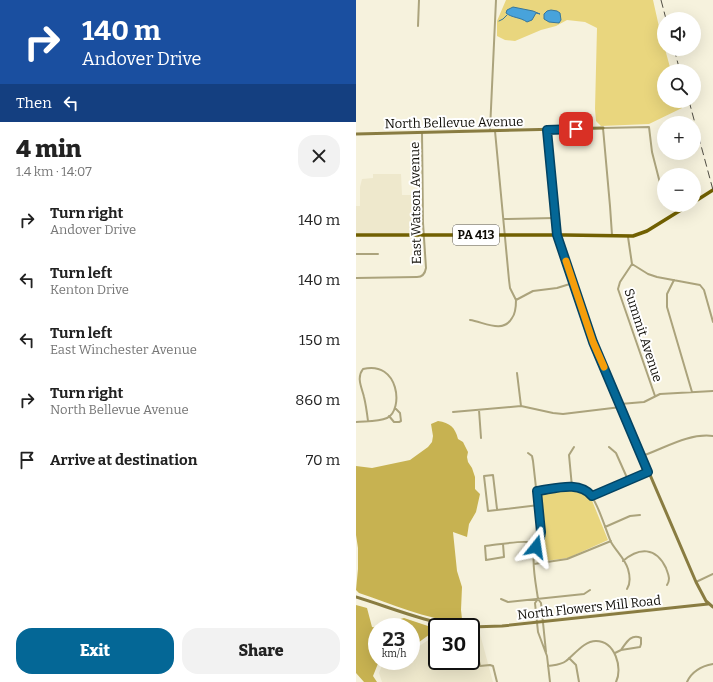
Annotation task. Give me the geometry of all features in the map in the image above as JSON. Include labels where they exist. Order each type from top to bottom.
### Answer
[{"type":"main road","points":[[701,198],[713,190]]},
{"type":"main road","name":"PA 413","points":[[356,235],[557,235],[628,237],[640,235],[678,212]]},
{"type":"street","points":[[418,26],[419,0]]},
{"type":"street","points":[[490,131],[496,0]]},
{"type":"street","name":"North Bellevue Avenue","points":[[356,134],[649,127],[652,152],[657,171]]},
{"type":"street","points":[[603,128],[612,236]]},
{"type":"street","points":[[547,130],[557,235],[593,342],[700,593],[708,604],[713,607]]},
{"type":"street","points":[[470,320],[493,326],[505,326],[515,313],[516,300],[510,288],[495,131]]},
{"type":"street","name":"East Watson Avenue","points":[[356,278],[416,277],[424,273],[426,268],[422,132]]},
{"type":"street","points":[[504,219],[555,218]]},
{"type":"street","points":[[628,237],[632,264],[651,275],[696,283],[702,286],[713,322]]},
{"type":"street","points":[[356,254],[378,254]]},
{"type":"street","name":"Summit Avenue","points":[[632,264],[620,282],[618,289],[655,396]]},
{"type":"street","points":[[674,280],[666,294],[667,308],[692,392]]},
{"type":"street","points":[[516,300],[534,291],[557,288],[573,283]]},
{"type":"street","points":[[356,422],[385,418],[389,416],[395,408],[395,388],[390,375],[378,369],[363,369],[360,373],[360,384],[368,420]]},
{"type":"street","points":[[517,373],[521,406]]},
{"type":"street","points":[[453,412],[521,406],[563,414],[644,402],[655,396],[666,393],[713,391]]},
{"type":"street","points":[[389,416],[394,422],[401,421],[400,413],[395,408]]},
{"type":"street","points":[[478,410],[481,438]]},
{"type":"street","points":[[642,456],[686,439],[713,436]]},
{"type":"street","points":[[572,487],[569,455],[574,446]]},
{"type":"street","points":[[609,447],[616,453],[628,480]]},
{"type":"street","points":[[528,453],[533,461],[539,506],[541,536],[533,555],[538,599],[541,603],[550,682]]},
{"type":"street","points":[[592,496],[648,472]]},
{"type":"street","points":[[497,509],[493,475],[484,476],[488,511],[539,506]]},
{"type":"street","points":[[537,491],[572,487],[584,489],[592,496],[611,541],[628,568],[630,579],[627,589]]},
{"type":"street","points":[[605,527],[630,516],[640,515]]},
{"type":"street","points":[[534,564],[567,559],[611,541]]},
{"type":"street","points":[[503,544],[504,557],[486,560],[485,546],[503,544],[527,542],[536,547]]},
{"type":"street","points":[[623,561],[630,554],[636,552],[648,551],[657,555],[663,562],[669,577],[668,585]]},
{"type":"street","points":[[696,582],[713,574]]},
{"type":"street","points":[[501,599],[508,602],[538,599],[584,594],[590,590]]},
{"type":"street","points":[[356,597],[428,621]]},
{"type":"street","points":[[538,599],[535,603],[537,623],[540,638],[547,656]]},
{"type":"street","name":"North Flowers Mill Road","points":[[480,628],[708,604]]},
{"type":"street","points":[[615,653],[621,650],[640,647],[641,638],[636,636],[629,638],[621,650]]},
{"type":"street","points":[[548,666],[559,664],[569,658],[586,643],[597,640],[602,641],[615,653],[618,669],[618,677],[616,682]]},
{"type":"street","points":[[569,658],[576,665],[580,682]]},
{"type":"street","points":[[687,682],[694,672],[704,666],[713,664]]},
{"type":"street","points":[[480,666],[493,666],[497,682]]},
{"type":"shaded area","points":[[506,0],[653,0],[657,18],[657,56],[667,56],[669,64],[657,64],[657,108],[682,108],[666,116],[657,116],[657,120],[649,124],[601,126],[596,121],[595,109],[597,28],[585,22],[567,20],[556,26],[541,30],[515,41],[505,40],[497,36],[497,21]]},
{"type":"shaded area","points":[[373,174],[401,174],[402,195],[411,195],[412,207],[421,207],[421,233],[356,233],[356,206],[360,206],[360,187],[362,179],[373,178]]},
{"type":"shaded area","points":[[438,421],[446,423],[454,429],[458,439],[463,442],[468,452],[468,462],[475,477],[475,489],[480,494],[476,512],[469,524],[467,537],[453,532],[457,571],[462,587],[462,618],[434,618],[359,593],[356,590],[358,548],[356,535],[356,466],[372,468],[410,460],[428,447],[432,442],[433,436],[431,424]]},
{"type":"shaded area","points":[[574,489],[583,490],[591,498],[608,540],[568,558],[537,562],[536,555],[542,539],[543,530],[540,493]]},
{"type":"shaded area","points":[[356,605],[367,608],[370,618],[368,618],[368,670],[375,670],[373,676],[377,682],[364,682],[356,673]]},
{"type":"shaded area","points":[[420,623],[428,626],[428,636],[420,641]]},
{"type":"shaded area","points":[[480,634],[493,682],[382,682],[379,673],[380,670],[420,670],[420,646],[428,640],[428,670],[480,670]]},
{"type":"water","points":[[513,7],[540,14],[536,13],[532,20],[527,22],[506,13],[507,10]]},
{"type":"water","points":[[551,10],[560,13],[561,20],[559,23],[549,22],[544,19],[544,14]]},
{"type":"waterway","points":[[499,21],[507,15]]},
{"type":"railway","points":[[661,0],[664,12]]},
{"type":"railway","points":[[676,56],[678,64]]},
{"type":"railway","points":[[691,108],[713,190]]},
{"type":"slow traffic","points":[[566,261],[593,342],[604,367]]},
{"type":"route","points":[[536,547],[541,536],[537,491],[578,487],[586,490],[592,496],[648,472],[593,342],[557,235],[547,130],[576,129]]}]
